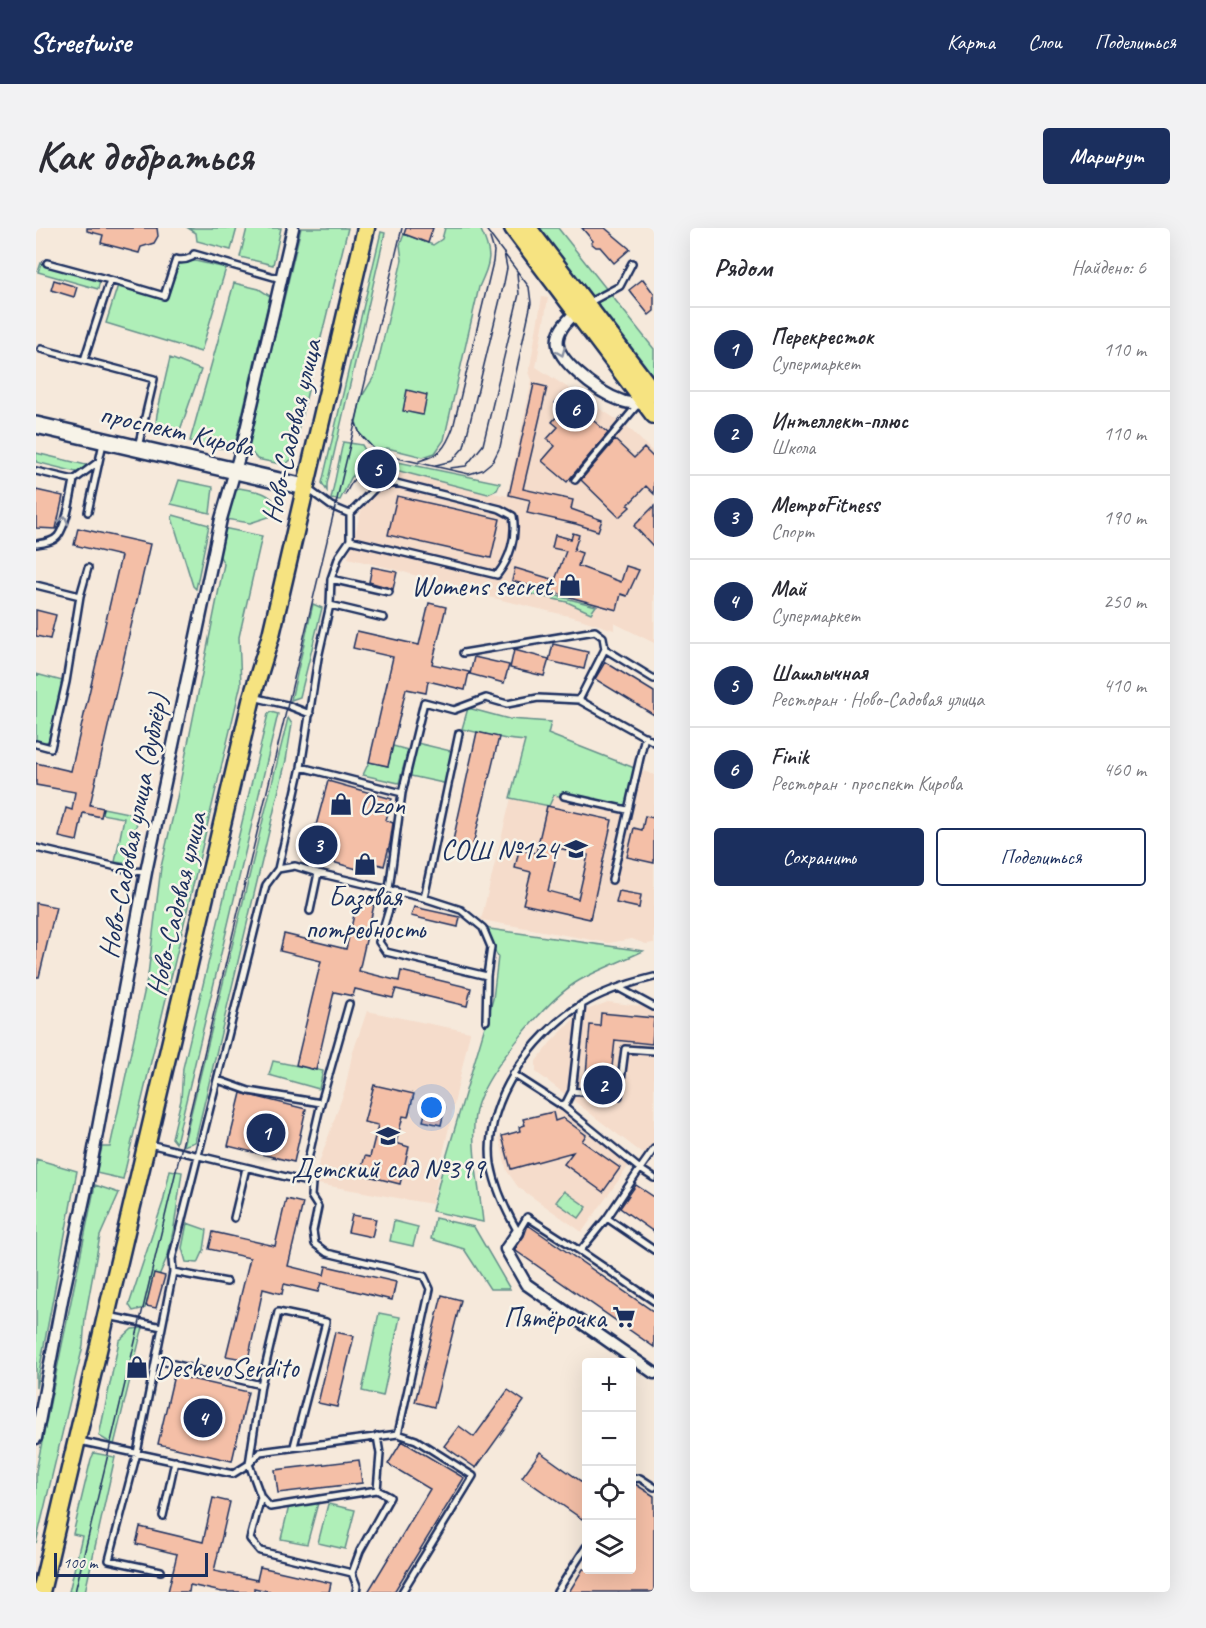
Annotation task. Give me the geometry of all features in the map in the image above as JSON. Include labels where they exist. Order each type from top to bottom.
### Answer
[{"type":"main road","name":"Ново-Садовая улица","points":[[41,1592],[116,1267],[148,1144],[252,697],[271,635],[366,228]]},
{"type":"main road","points":[[513,228],[581,308]]},
{"type":"main road","points":[[528,228],[648,404]]},
{"type":"street","name":"Ново-Садовая улица (дублёр)","points":[[36,1438],[62,1300],[89,1176],[146,872],[221,519],[235,470],[293,228]]},
{"type":"street","points":[[581,308],[560,332],[557,341],[558,351],[563,360],[593,387],[624,402],[648,404]]},
{"type":"street","name":"проспект Кирова","points":[[36,425],[305,487]]},
{"type":"street","points":[[518,1232],[506,1249],[526,1284],[654,1373]]},
{"type":"lane","points":[[47,262],[164,296],[176,259],[186,260],[194,254],[281,279]]},
{"type":"lane","points":[[581,308],[620,286],[632,263]]},
{"type":"lane","points":[[84,360],[110,280]]},
{"type":"lane","points":[[41,349],[154,379],[137,449]]},
{"type":"lane","points":[[575,480],[648,404]]},
{"type":"lane","points":[[88,512],[104,441]]},
{"type":"lane","points":[[36,544],[57,537],[63,527],[74,480],[98,462]]},
{"type":"lane","points":[[36,471],[74,480]]},
{"type":"lane","points":[[162,1572],[109,1560],[137,1453],[157,1360],[173,1272],[172,1259],[266,885],[278,869],[300,767],[330,605],[332,579],[339,556],[350,540],[350,513],[375,488],[396,483],[500,509],[513,516],[516,529],[505,565],[497,575],[350,540]]},
{"type":"lane","points":[[305,487],[331,506],[350,513]]},
{"type":"lane","points":[[36,744],[51,748],[66,681],[80,596],[88,568]]},
{"type":"lane","points":[[332,579],[389,592]]},
{"type":"lane","points":[[36,585],[80,596]]},
{"type":"lane","points":[[330,605],[384,618]]},
{"type":"lane","points":[[463,653],[595,630],[603,637],[604,649],[579,700]]},
{"type":"lane","points":[[604,649],[654,679]]},
{"type":"lane","points":[[252,697],[287,705],[309,714]]},
{"type":"lane","points":[[487,976],[386,952],[380,942],[392,890],[402,793],[424,702],[454,710],[486,698],[507,704],[538,698],[579,700],[654,742]]},
{"type":"lane","points":[[424,898],[459,733]]},
{"type":"lane","points":[[612,880],[645,736]]},
{"type":"lane","points":[[300,767],[402,793]]},
{"type":"lane","points":[[564,796],[627,810]]},
{"type":"lane","points":[[36,848],[146,872]]},
{"type":"lane","points":[[278,869],[295,866],[424,898],[461,910],[483,928],[491,947],[487,976],[486,1021]]},
{"type":"lane","points":[[310,911],[318,873]]},
{"type":"lane","points":[[654,977],[619,988],[582,1004],[560,1019],[538,1042],[513,1074],[499,1106],[490,1149],[492,1166],[505,1209],[518,1232],[527,1217],[654,1302]]},
{"type":"lane","points":[[619,988],[654,1007]]},
{"type":"lane","points":[[303,1181],[321,1103],[349,1004]]},
{"type":"lane","points":[[564,1107],[572,1091],[582,1004]]},
{"type":"lane","points":[[572,1091],[619,1096],[625,1049],[654,1051]]},
{"type":"lane","points":[[513,1074],[564,1107],[654,1178]]},
{"type":"lane","points":[[218,1080],[249,1091],[321,1103]]},
{"type":"lane","points":[[148,1144],[312,1182],[311,1196],[318,1208],[313,1231],[315,1244],[327,1253],[424,1276],[430,1289],[398,1434]]},
{"type":"lane","points":[[580,1251],[607,1218],[654,1149]]},
{"type":"lane","points":[[234,1218],[246,1168]]},
{"type":"lane","points":[[607,1218],[654,1250]]},
{"type":"lane","points":[[173,1272],[227,1282]]},
{"type":"lane","points":[[294,1446],[326,1322],[278,1312],[261,1385],[249,1464],[261,1497],[270,1507],[377,1490],[390,1497],[360,1551],[352,1574],[357,1586],[356,1592]]},
{"type":"lane","points":[[106,1315],[162,1327]]},
{"type":"lane","points":[[157,1360],[261,1385]]},
{"type":"lane","points":[[77,1441],[233,1474],[249,1464],[260,1452],[398,1434],[416,1440],[473,1476],[402,1592]]},
{"type":"lane","points":[[377,1436],[380,1454],[377,1490]]},
{"type":"lane","points":[[163,1516],[175,1461]]},
{"type":"lane","points":[[636,1478],[640,1478],[654,1487]]},
{"type":"lane","points":[[261,1497],[250,1539],[260,1551],[352,1574]]},
{"type":"lane","points":[[558,1592],[582,1553]]},
{"type":"shaded area","points":[[542,297],[548,298],[536,367],[628,427],[654,453],[654,643],[614,623],[614,630],[577,618],[481,595],[348,558],[374,466],[507,496],[532,380],[529,372]]},
{"type":"shaded area","name":"СОШ №124","points":[[547,733],[654,775],[654,943],[646,944],[632,939],[609,943],[481,920],[525,741]]},
{"type":"shaded area","points":[[608,1002],[648,1007],[654,1010],[654,1142],[648,1151],[642,1153],[536,1072],[536,1061],[551,1042],[581,1012]]},
{"type":"shaded area","name":"Детский сад №399","points":[[367,1011],[470,1032],[432,1204],[312,1183],[345,1089],[352,1055]]},
{"type":"shaded area","points":[[559,1108],[630,1164],[582,1232],[518,1187],[507,1171],[499,1137],[520,1131],[519,1127],[525,1125],[523,1119]]},
{"type":"green space","points":[[188,228],[237,228],[231,250],[197,241],[196,233]]},
{"type":"green space","points":[[247,228],[281,228],[273,265],[240,257]]},
{"type":"green space","points":[[301,228],[348,228],[298,431],[295,456],[285,465],[257,459],[248,448]]},
{"type":"green space","points":[[445,228],[480,228],[489,251],[489,258],[479,287],[444,440],[435,453],[423,457],[387,448],[375,450],[360,434],[356,422],[361,398],[375,375],[402,260],[400,245],[404,234],[433,245],[442,239]]},
{"type":"green space","points":[[539,228],[558,228],[654,349],[654,380]]},
{"type":"green space","points":[[381,232],[385,233],[327,491],[322,483]]},
{"type":"green space","points":[[191,260],[226,268],[201,352],[106,323],[118,285],[166,299],[177,263]]},
{"type":"green space","points":[[41,263],[100,280],[98,289],[38,272]]},
{"type":"green space","points":[[234,283],[259,289],[270,296],[236,441],[229,448],[218,448],[190,441]]},
{"type":"green space","points":[[170,358],[201,370],[179,433],[162,429],[156,423]]},
{"type":"green space","points":[[343,442],[362,445],[369,457],[351,478],[340,500],[331,499]]},
{"type":"green space","points":[[36,453],[86,465],[80,473],[36,462]]},
{"type":"green space","points":[[393,461],[500,483],[497,490],[488,494],[376,465]]},
{"type":"green space","points":[[179,480],[213,487],[210,513],[171,504]]},
{"type":"green space","points":[[239,488],[262,493],[271,498],[278,507],[275,515],[250,523],[225,519],[232,490]]},
{"type":"green space","points":[[173,515],[209,525],[196,589],[193,586]]},
{"type":"green space","points":[[223,528],[262,536],[239,637],[241,684],[123,1179],[96,1173],[102,1147],[110,1147],[148,975],[161,867],[224,564],[218,553]]},
{"type":"green space","points":[[519,586],[596,606],[591,613],[567,602],[517,591]]},
{"type":"green space","points":[[313,604],[322,608],[300,697],[291,700]]},
{"type":"green space","points":[[36,674],[66,682],[53,739],[40,745],[36,744]]},
{"type":"green space","points":[[468,708],[509,719],[551,722],[548,734],[637,769],[627,810],[554,795],[549,806],[510,798],[525,741],[462,729]]},
{"type":"green space","points":[[271,712],[278,714],[176,1143],[172,1138],[181,1100],[183,1068],[268,714]]},
{"type":"green space","points":[[288,718],[292,724],[286,760],[195,1142],[183,1146]]},
{"type":"green space","points":[[417,743],[455,752],[448,784],[406,775],[413,747]]},
{"type":"green space","points":[[393,746],[408,750],[399,783],[363,775],[369,762],[388,766]]},
{"type":"green space","points":[[103,808],[138,815],[130,864],[115,862],[124,818],[101,814]]},
{"type":"green space","points":[[483,928],[643,951],[580,980],[567,989],[522,1035],[494,1072],[478,1103],[475,1115],[475,1161],[483,1222],[432,1211],[493,999],[498,957]]},
{"type":"green space","points":[[273,1061],[323,1071],[319,1089],[269,1075]]},
{"type":"green space","points":[[36,1159],[77,1171],[36,1388]]},
{"type":"green space","points":[[170,1170],[182,1172],[168,1255],[145,1308],[133,1311],[129,1305],[163,1202]]},
{"type":"green space","points":[[95,1185],[119,1193],[100,1236],[85,1318],[83,1346],[36,1543],[36,1471]]},
{"type":"green space","points":[[564,1191],[587,1207],[579,1218],[556,1202]]},
{"type":"green space","points":[[435,1218],[474,1227],[510,1289],[490,1289],[464,1249],[431,1239]]},
{"type":"green space","points":[[394,1221],[418,1227],[413,1246],[390,1241]]},
{"type":"green space","points":[[187,1223],[207,1230],[204,1250],[198,1263],[186,1262],[182,1248]]},
{"type":"green space","points":[[379,1313],[400,1317],[383,1396],[362,1391]]},
{"type":"green space","points":[[143,1328],[114,1445],[99,1436],[119,1341],[132,1329]]},
{"type":"green space","points":[[94,1453],[115,1457],[85,1592],[69,1592],[82,1536],[73,1534]]},
{"type":"green space","points":[[318,1503],[307,1544],[281,1539],[289,1506]]},
{"type":"green space","points":[[328,1504],[355,1510],[345,1549],[318,1543]]},
{"type":"building","points":[[87,228],[157,228],[158,236],[154,243],[141,247],[139,253],[101,243],[103,235],[87,231]]},
{"type":"building","points":[[406,228],[433,228],[428,243],[404,234]]},
{"type":"building","points":[[582,228],[605,228],[630,249],[614,263],[600,247],[591,243],[593,241]]},
{"type":"building","points":[[643,279],[654,294],[654,311],[649,315],[629,290]]},
{"type":"building","points":[[54,280],[77,287],[74,297],[51,290]]},
{"type":"building","points":[[534,384],[547,387],[523,489],[573,500],[571,509],[602,520],[598,531],[527,513],[530,500],[509,495]]},
{"type":"building","points":[[407,390],[427,395],[423,415],[403,411]]},
{"type":"building","points":[[562,394],[608,433],[567,482],[542,461],[555,446],[547,439],[558,427],[552,422],[563,409],[555,403]]},
{"type":"building","points":[[615,440],[634,458],[644,448],[654,458],[654,494],[646,486],[619,517],[581,480]]},
{"type":"building","points":[[36,490],[63,496],[56,529],[36,528]]},
{"type":"building","points":[[397,496],[500,519],[491,558],[388,535]]},
{"type":"building","points":[[654,506],[654,547],[634,526]]},
{"type":"building","points":[[78,528],[150,544],[90,805],[103,808],[101,817],[83,813],[77,841],[59,837],[66,808],[72,810],[75,792],[36,785],[36,763],[71,771],[121,556],[74,545]]},
{"type":"building","points":[[573,533],[579,535],[574,550],[582,553],[578,566],[621,582],[626,566],[639,570],[627,596],[621,594],[617,610],[512,581],[515,568],[555,580],[566,551],[552,548],[555,535],[571,539]]},
{"type":"building","points":[[372,567],[397,572],[393,589],[369,582]]},
{"type":"building","points":[[429,603],[446,607],[432,664],[469,672],[465,690],[428,681],[426,693],[406,689],[388,766],[369,762],[393,657],[353,648],[357,631],[419,645]]},
{"type":"building","points":[[36,610],[56,615],[50,639],[36,636]]},
{"type":"building","points":[[553,644],[588,652],[584,669],[549,661]]},
{"type":"building","points":[[514,650],[549,659],[544,676],[510,668]]},
{"type":"building","points":[[474,657],[509,665],[504,683],[470,674]]},
{"type":"building","points":[[605,662],[654,692],[654,715],[595,679]]},
{"type":"building","points":[[477,732],[499,737],[472,849],[452,845]]},
{"type":"building","points":[[328,781],[392,799],[386,820],[393,823],[384,866],[374,863],[371,873],[308,855]]},
{"type":"building","points":[[547,806],[612,820],[590,919],[523,904],[531,872],[515,868],[519,850],[536,853]],"holes":[[[558,848],[588,855],[578,899],[548,891]]]},
{"type":"building","points":[[645,816],[654,818],[654,863],[627,857],[634,828],[642,830]]},
{"type":"building","points":[[619,891],[641,895],[639,908],[616,903]]},
{"type":"building","points":[[357,902],[374,905],[359,971],[399,981],[401,971],[471,988],[467,1006],[396,989],[393,998],[355,989],[353,996],[334,992],[316,1070],[296,1065],[321,961],[280,951],[284,934],[346,949]]},
{"type":"building","points":[[36,903],[56,907],[39,977],[36,977]]},
{"type":"building","points":[[414,907],[460,917],[458,927],[411,916]]},
{"type":"building","points":[[601,1013],[654,1018],[652,1044],[615,1040],[611,1076],[603,1076],[602,1085],[594,1084],[595,1076],[586,1075],[590,1025],[600,1026]]},
{"type":"building","points":[[374,1085],[414,1094],[408,1117],[403,1116],[396,1143],[409,1147],[400,1184],[360,1174],[365,1156],[370,1157],[378,1125],[364,1122]]},
{"type":"building","points":[[241,1093],[306,1109],[294,1162],[228,1146]]},
{"type":"building","points":[[428,1102],[445,1107],[441,1125],[423,1121]]},
{"type":"building","points":[[553,1112],[555,1121],[563,1118],[586,1135],[582,1141],[620,1168],[603,1192],[564,1164],[573,1152],[511,1169],[502,1136],[520,1131],[519,1127],[525,1125],[523,1119]]},
{"type":"building","points":[[636,1185],[654,1197],[654,1232],[620,1208]]},
{"type":"building","points":[[286,1199],[303,1203],[288,1266],[324,1275],[326,1266],[396,1282],[392,1300],[321,1283],[318,1292],[284,1284],[282,1294],[263,1289],[248,1360],[226,1356],[250,1258],[209,1249],[213,1232],[275,1246]]},
{"type":"building","points":[[352,1215],[376,1219],[372,1237],[348,1232]]},
{"type":"building","points":[[528,1225],[654,1312],[654,1347],[516,1251]]},
{"type":"building","points":[[154,1273],[165,1276],[156,1308],[146,1306]]},
{"type":"building","points":[[442,1295],[461,1300],[434,1407],[415,1402]]},
{"type":"building","points":[[335,1332],[354,1336],[337,1407],[318,1403]]},
{"type":"building","points":[[174,1375],[248,1392],[232,1461],[158,1444]]},
{"type":"building","points":[[508,1390],[524,1401],[476,1468],[444,1446],[459,1426],[474,1437]]},
{"type":"building","points":[[402,1441],[464,1478],[394,1592],[368,1592],[430,1489],[388,1464]]},
{"type":"building","points":[[540,1452],[582,1482],[582,1519],[522,1477]]},
{"type":"building","points":[[359,1460],[362,1483],[278,1493],[275,1470]]},
{"type":"building","points":[[636,1485],[654,1496],[654,1592],[569,1592],[582,1571],[582,1574],[636,1574]]},
{"type":"building","points":[[213,1498],[230,1502],[214,1571],[257,1580],[260,1567],[331,1583],[329,1592],[272,1592],[254,1588],[254,1592],[222,1592],[190,1585],[189,1592],[168,1592],[177,1554],[136,1544],[140,1527],[203,1542]]},
{"type":"tram line","points":[[75,1592],[402,228]]},
{"type":"tram line","points":[[355,421],[360,434],[375,450],[393,457],[469,474],[482,470],[493,461],[500,447],[531,303],[529,287],[485,228]]},
{"type":"tram line","points":[[419,461],[441,450],[453,428],[493,262],[494,251],[490,238]]},
{"type":"tram line","points":[[436,465],[452,461],[464,447],[504,283],[507,268],[504,253]]},
{"type":"tram line","points":[[450,468],[466,466],[483,445],[519,294],[517,273]]},
{"type":"tram line","points":[[345,495],[363,468],[376,461],[393,457]]},
{"type":"place","name":"Finik","points":[[575,409]]},
{"type":"place","name":"Шашлычная","points":[[377,469]]},
{"type":"place","name":"Womens secret","points":[[570,585]]},
{"type":"place","name":"Ozon","points":[[341,804]]},
{"type":"place","name":"МетроFitness","points":[[318,845]]},
{"type":"place","name":"СОШ №124","points":[[576,849]]},
{"type":"place","name":"Базовая потребность","points":[[365,864]]},
{"type":"place","name":"Интеллект-плюс","points":[[603,1085]]},
{"type":"place","name":"Перекресток","points":[[266,1133]]},
{"type":"place","name":"Детский сад №399","points":[[388,1136]]},
{"type":"place","name":"Пятёрочка","points":[[624,1317]]},
{"type":"place","name":"DeshevoSerdito","points":[[137,1367]]},
{"type":"place","name":"Май","points":[[203,1418]]}]
